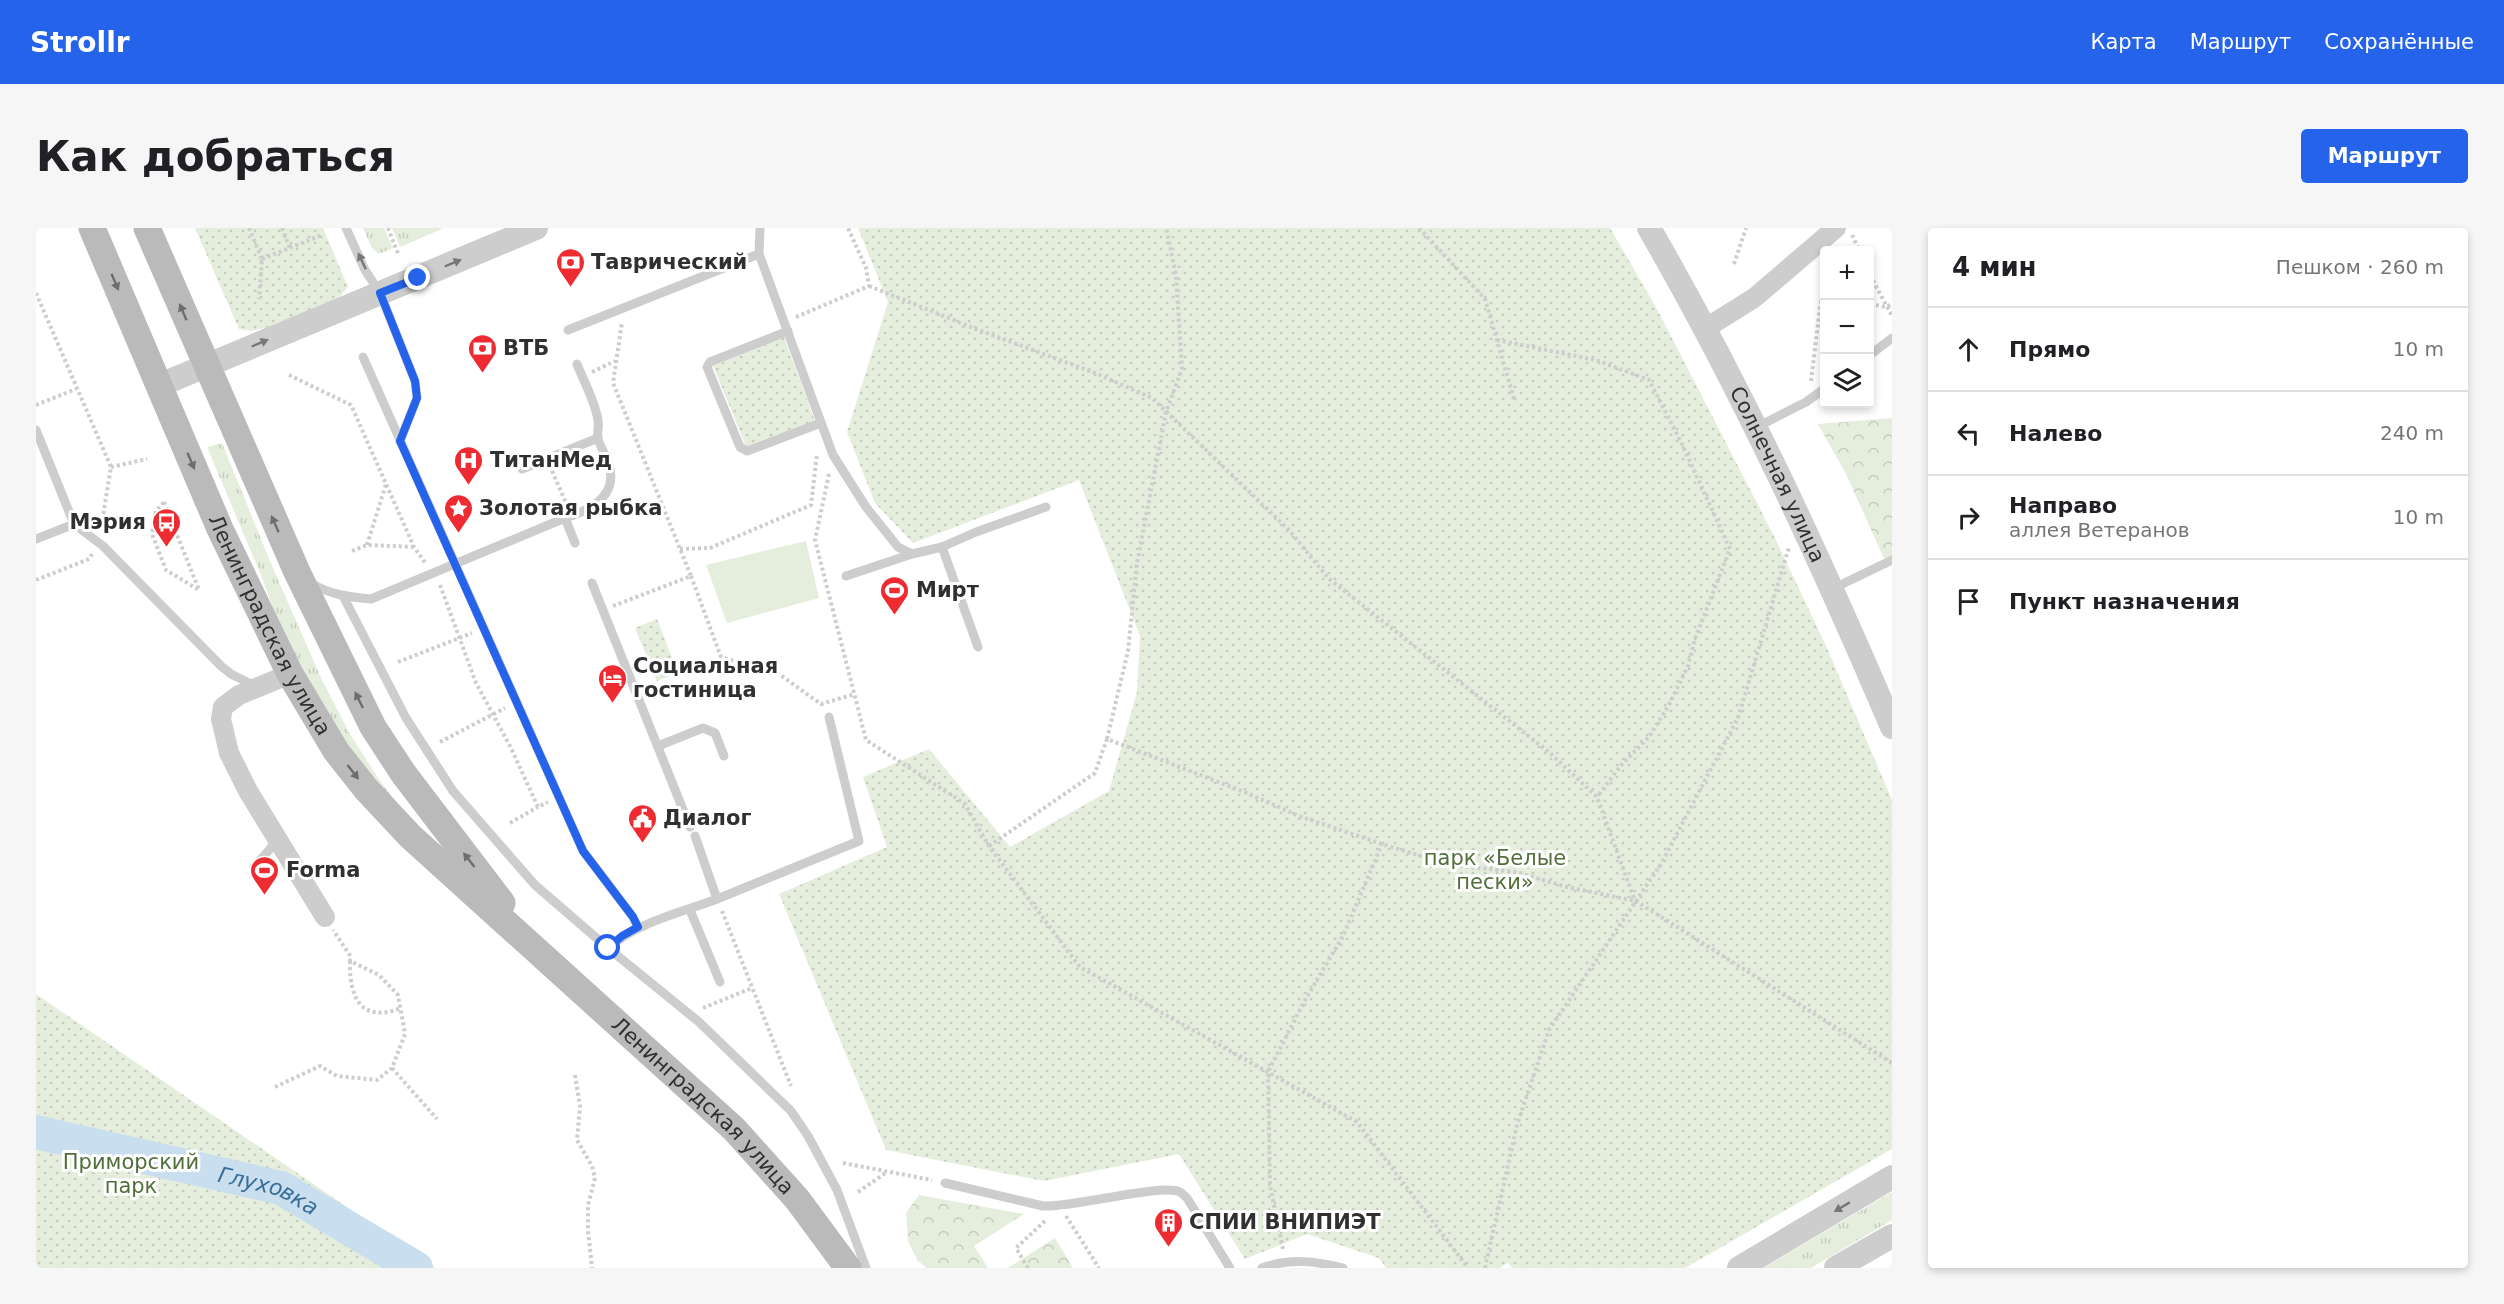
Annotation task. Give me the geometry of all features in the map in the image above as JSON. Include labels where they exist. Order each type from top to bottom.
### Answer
[{"type":"main road","name":"Ленинградская улица","points":[[92,228],[220,529],[290,674],[336,751],[366,789],[410,836],[734,1129],[797,1199],[848,1268]]},
{"type":"main road","name":"Ленинградская улица","points":[[147,228],[297,572],[373,727],[403,773],[543,957]]},
{"type":"main road","points":[[410,836],[428,831],[434,823],[434,814]]},
{"type":"street","points":[[160,385],[536,228]]},
{"type":"street","name":"Солнечная улица","points":[[1649,228],[1706,328],[1757,427],[1832,589],[1892,727]]},
{"type":"street","points":[[1706,328],[1754,298],[1836,228]]},
{"type":"street","points":[[290,674],[239,695],[223,707],[222,726],[229,753],[325,917]]},
{"type":"street","points":[[1739,1268],[1892,1177]]},
{"type":"street","points":[[1836,1268],[1892,1236]]},
{"type":"lane","points":[[346,228],[365,270],[380,293],[415,381],[417,398],[400,441]]},
{"type":"lane","points":[[760,228],[759,254],[833,455],[872,515],[898,547],[912,554]]},
{"type":"lane","points":[[568,330],[759,254]]},
{"type":"lane","points":[[786,327],[710,362],[707,367],[740,447],[747,451],[821,423]]},
{"type":"lane","points":[[1870,354],[1892,338]]},
{"type":"lane","points":[[363,357],[583,851],[633,917],[638,927]]},
{"type":"lane","points":[[297,572],[313,585],[343,596],[371,599],[454,565],[567,513],[585,511],[604,498],[611,484],[611,471],[598,438],[599,423],[596,412],[577,364]]},
{"type":"lane","points":[[1757,427],[1806,402],[1820,392]]},
{"type":"lane","points":[[36,430],[75,524],[98,542],[221,666],[231,674],[257,687]]},
{"type":"lane","points":[[522,469],[598,438]]},
{"type":"lane","points":[[846,576],[912,554],[942,547],[1046,507]]},
{"type":"lane","points":[[567,513],[575,543]]},
{"type":"lane","points":[[36,539],[75,524]]},
{"type":"lane","points":[[942,547],[978,647]]},
{"type":"lane","points":[[1832,589],[1892,560]]},
{"type":"lane","points":[[592,583],[690,827]]},
{"type":"lane","points":[[343,596],[406,718],[453,791],[536,885],[608,948],[699,1022],[791,1111],[808,1136],[837,1190],[866,1268]]},
{"type":"lane","points":[[608,948],[622,936],[638,927],[690,910],[859,842],[829,717]]},
{"type":"lane","points":[[658,746],[703,728],[715,733],[724,756]]},
{"type":"lane","points":[[695,836],[717,899]]},
{"type":"lane","points":[[254,867],[278,840]]},
{"type":"lane","points":[[690,910],[720,982]]},
{"type":"lane","points":[[945,1183],[1043,1206],[1060,1207],[1158,1191],[1179,1191],[1187,1198],[1230,1268]]},
{"type":"lane","points":[[1262,1268],[1285,1262],[1325,1263],[1343,1268]]},
{"type":"path","points":[[249,228],[262,259],[259,299]]},
{"type":"path","points":[[282,228],[290,248]]},
{"type":"path","points":[[388,228],[399,256]]},
{"type":"path","points":[[848,228],[866,268],[868,286]]},
{"type":"path","points":[[990,846],[1095,773],[1107,739],[1128,651],[1137,563],[1166,412],[1182,369],[1176,275],[1166,228]]},
{"type":"path","points":[[1419,228],[1485,299],[1515,402]]},
{"type":"path","points":[[1734,264],[1746,228]]},
{"type":"path","points":[[1850,228],[1857,246]]},
{"type":"path","points":[[262,259],[322,235]]},
{"type":"path","points":[[1874,284],[1892,316]]},
{"type":"path","points":[[786,327],[868,286],[1095,373],[1152,398],[1289,530],[1328,578],[1550,753],[1597,797],[1636,901]]},
{"type":"path","points":[[36,293],[111,467],[98,542]]},
{"type":"path","points":[[1806,402],[1814,368],[1821,300]]},
{"type":"path","points":[[1874,305],[1886,306],[1892,304]]},
{"type":"path","points":[[622,322],[613,383],[721,657],[779,674],[821,704],[855,694]]},
{"type":"path","points":[[1497,340],[1596,360],[1649,380],[1682,442],[1730,549],[1695,639],[1688,666],[1669,705],[1649,737],[1622,764],[1597,797]]},
{"type":"path","points":[[591,373],[616,361]]},
{"type":"path","points":[[289,375],[351,405],[414,547],[421,556]]},
{"type":"path","points":[[36,405],[76,389]]},
{"type":"path","points":[[680,549],[710,549],[811,505],[821,423]]},
{"type":"path","points":[[833,455],[815,540],[866,740],[964,803],[990,846],[1080,967],[1357,1122],[1468,1268]]},
{"type":"path","points":[[111,467],[147,459]]},
{"type":"path","points":[[553,472],[567,513]]},
{"type":"path","points":[[366,545],[386,484]]},
{"type":"path","points":[[164,502],[198,591],[166,570],[162,561],[152,534],[156,511],[164,502]]},
{"type":"path","points":[[352,551],[366,545],[414,547]]},
{"type":"path","points":[[1485,1268],[1517,1125],[1550,1029],[1661,864],[1738,718],[1789,547]]},
{"type":"path","points":[[36,580],[89,559]]},
{"type":"path","points":[[603,610],[691,576]]},
{"type":"path","points":[[441,588],[476,682],[538,807]]},
{"type":"path","points":[[398,662],[465,636]]},
{"type":"path","points":[[440,742],[499,711]]},
{"type":"path","points":[[1107,739],[1242,791],[1299,816],[1449,865],[1516,872],[1567,887],[1636,901],[1892,1063]]},
{"type":"path","points":[[510,823],[544,804]]},
{"type":"path","points":[[1285,1262],[1270,1186],[1268,1072],[1305,1000],[1343,936],[1382,844]]},
{"type":"path","points":[[717,899],[791,1086]]},
{"type":"path","points":[[325,917],[351,957],[351,992],[357,1002],[366,1010],[378,1013],[401,1008]]},
{"type":"path","points":[[275,1087],[320,1066],[337,1076],[376,1080],[392,1068],[405,1034],[399,995],[379,975],[350,961]]},
{"type":"path","points":[[703,1008],[752,987]]},
{"type":"path","points":[[392,1068],[437,1119]]},
{"type":"path","points":[[575,1075],[580,1106],[577,1140],[592,1166],[595,1178],[588,1205],[592,1268]]},
{"type":"path","points":[[843,1163],[945,1183]]},
{"type":"path","points":[[858,1192],[888,1172]]},
{"type":"path","points":[[1028,1268],[1016,1248],[1060,1207],[1099,1268]]},
{"type":"green space","points":[[195,228],[323,228],[348,287],[340,297],[269,327],[250,331],[239,329]]},
{"type":"green space","points":[[363,228],[384,228],[393,248],[379,254],[372,248]]},
{"type":"green space","points":[[392,228],[444,228],[400,247]]},
{"type":"green space","name":"парк «Белые пески»","points":[[858,228],[1610,228],[1657,309],[1774,536],[1827,648],[1892,800],[1892,1149],[1685,1268],[1512,1268],[1508,1263],[1500,1268],[1386,1268],[1379,1258],[1307,1234],[1245,1259],[1179,1154],[1044,1181],[886,1150],[779,894],[887,847],[863,777],[929,749],[1010,847],[1109,791],[1137,692],[1140,636],[1079,480],[913,543],[875,503],[847,432],[888,302]]},
{"type":"green space","points":[[784,337],[815,421],[746,446],[713,366]]},
{"type":"green space","points":[[1892,418],[1892,560],[1886,563],[1846,474],[1818,424]]},
{"type":"green space","points":[[222,443],[322,680],[350,734],[378,778],[414,825],[397,810],[345,741],[307,683],[282,633],[261,575],[207,447]]},
{"type":"green space","points":[[806,541],[819,598],[727,623],[706,565]]},
{"type":"green space","points":[[657,619],[678,673],[657,681],[635,628]]},
{"type":"green space","name":"Приморский парк","points":[[36,994],[436,1268],[36,1268]]},
{"type":"green space","points":[[1892,1192],[1892,1220],[1811,1268],[1763,1268]]},
{"type":"green space","points":[[919,1195],[1024,1214],[974,1246],[988,1268],[927,1268],[918,1261],[908,1241],[906,1213]]},
{"type":"green space","points":[[1055,1238],[1073,1268],[1008,1268]]},
{"type":"waterway","name":"Глуховка","points":[[36,1132],[281,1188],[416,1268]]},
{"type":"place","name":"Таврический","points":[[570,288]]},
{"type":"place","name":"ВТБ","points":[[482,374]]},
{"type":"place","name":"ТитанМед","points":[[469,486]]},
{"type":"place","name":"Золотая рыбка","points":[[458,534]]},
{"type":"place","name":"Мэрия","points":[[167,548]]},
{"type":"place","name":"Мирт","points":[[895,616]]},
{"type":"place","name":"Социальная гостиница","points":[[612,704]]},
{"type":"place","name":"Диалог","points":[[642,844]]},
{"type":"place","name":"Forma","points":[[265,896]]},
{"type":"place","name":"СПИИ ВНИПИЭТ","points":[[1168,1248]]},
{"type":"route","points":[[418,278],[380,293],[415,381],[417,398],[400,441],[583,851],[633,917],[638,927],[622,936],[608,948]]}]
